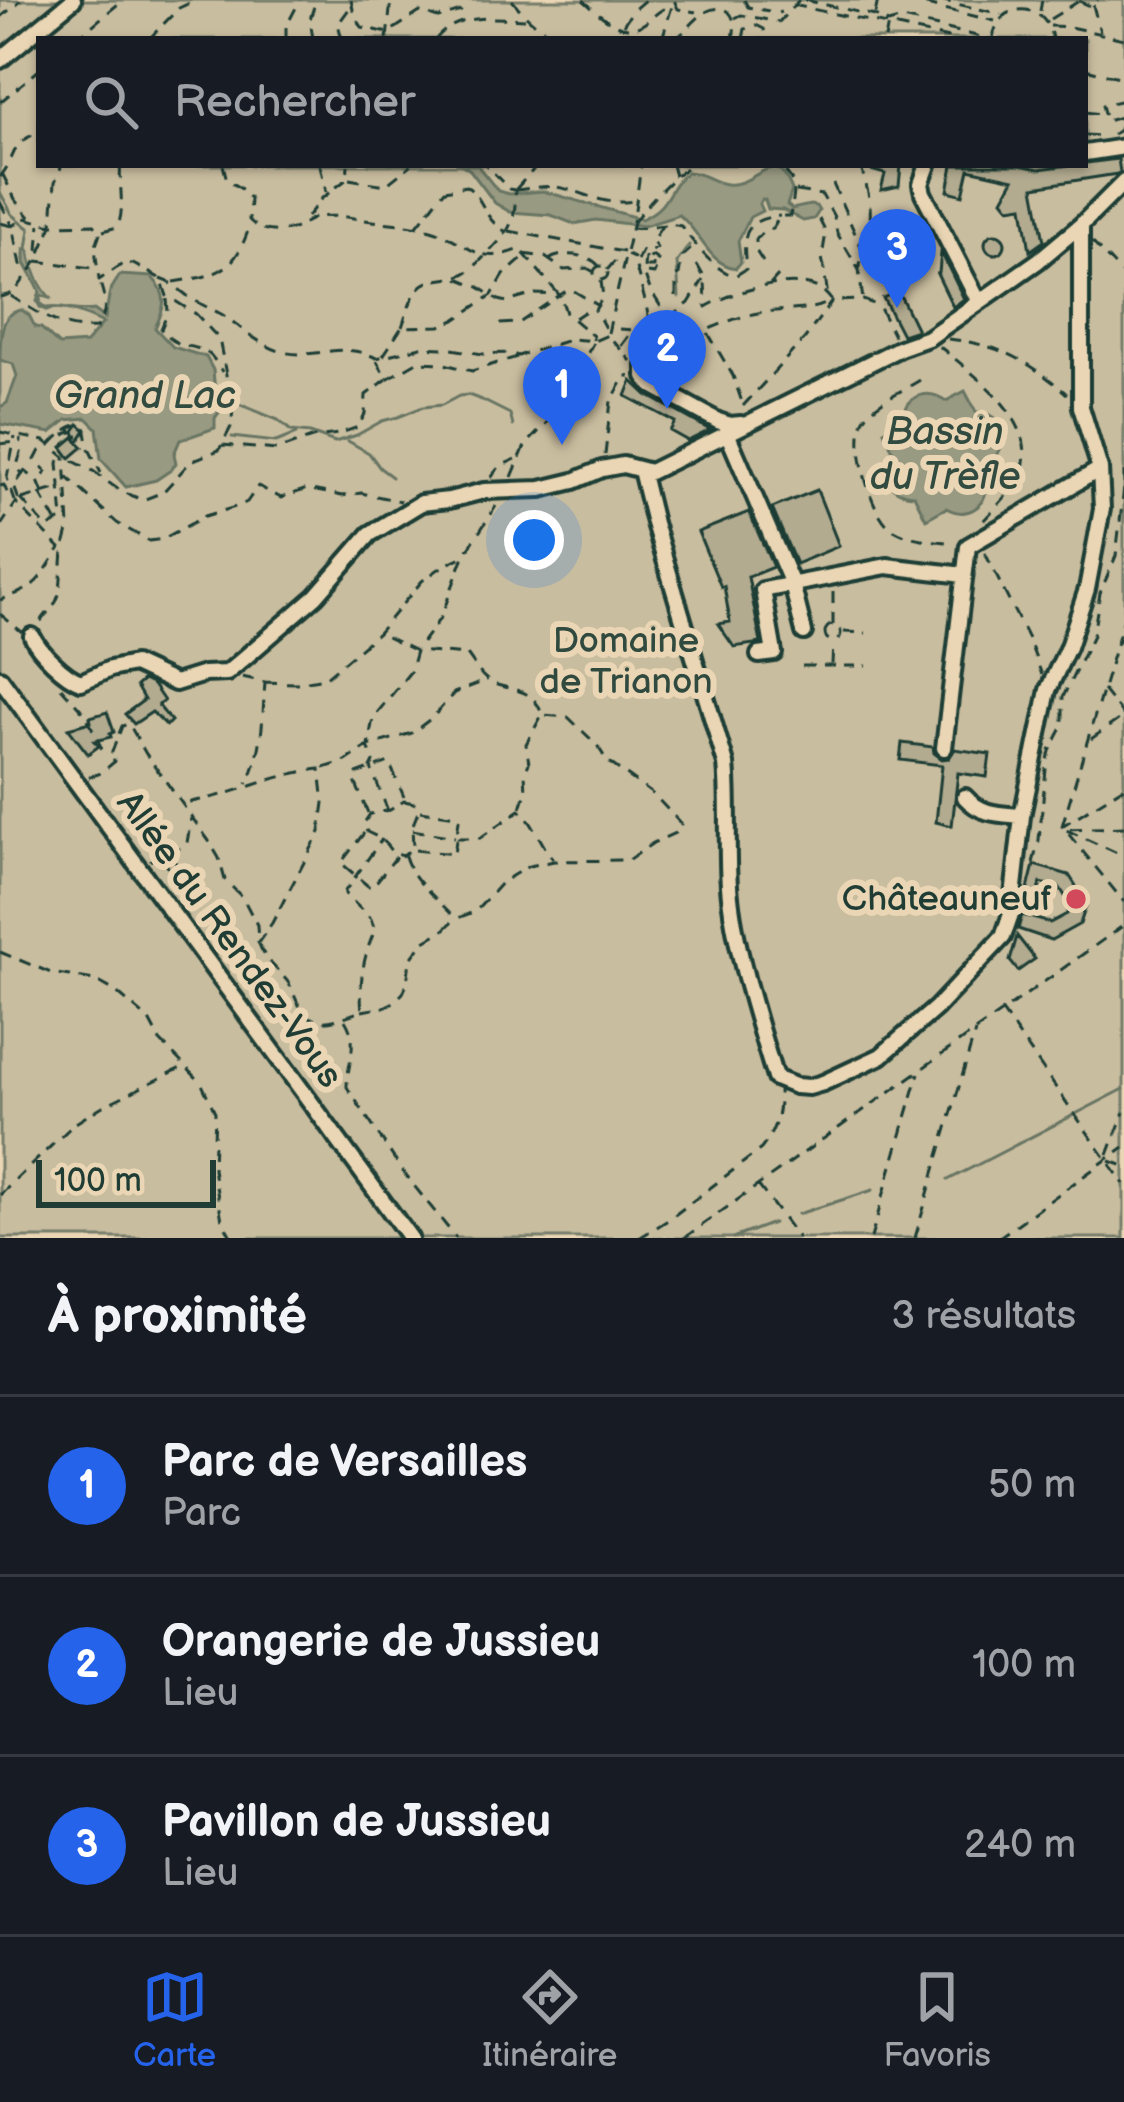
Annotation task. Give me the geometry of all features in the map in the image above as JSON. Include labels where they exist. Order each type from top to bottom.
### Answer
[{"type":"lane","points":[[0,60],[73,0]]},
{"type":"lane","points":[[1088,153],[1124,147]]},
{"type":"lane","points":[[927,168],[920,184],[923,193],[979,302]]},
{"type":"lane","points":[[32,636],[40,652],[72,680],[82,682],[134,664],[175,683],[227,673],[316,596],[362,542],[421,503],[484,490],[541,489],[606,468],[650,472],[928,338],[1038,261],[1124,182]]},
{"type":"lane","points":[[641,470],[726,764],[729,887],[775,1078],[795,1086],[823,1084],[881,1056],[936,1008],[1003,937],[1011,914],[1022,815],[1048,690],[1087,589],[1102,509],[1100,469],[1082,407],[1082,225]]},
{"type":"lane","points":[[645,371],[652,385],[718,421],[752,422]]},
{"type":"lane","points":[[728,435],[792,584],[804,632]]},
{"type":"lane","points":[[944,748],[964,575],[973,542],[1100,469]]},
{"type":"lane","points":[[759,655],[775,653],[763,590],[894,565],[964,575]]},
{"type":"lane","name":"Allée du Rendez-Vous","points":[[0,678],[410,1238]]},
{"type":"lane","points":[[964,797],[987,814],[1022,815]]},
{"type":"path","points":[[0,18],[22,0]]},
{"type":"path","points":[[80,36],[123,0]]},
{"type":"path","points":[[151,36],[179,8],[196,0]]},
{"type":"path","points":[[286,36],[300,0]]},
{"type":"path","points":[[313,36],[310,19],[316,0]]},
{"type":"path","points":[[387,36],[391,0]]},
{"type":"path","points":[[387,36],[420,12],[438,18],[461,11],[462,0]]},
{"type":"path","points":[[512,0],[525,19],[557,36]]},
{"type":"path","points":[[583,0],[624,28]]},
{"type":"path","points":[[624,28],[632,10],[645,0]]},
{"type":"path","points":[[663,36],[674,0],[683,12],[699,11]]},
{"type":"path","points":[[744,0],[748,7],[769,11]]},
{"type":"path","points":[[734,19],[741,15],[778,22],[802,0],[875,16],[888,24]]},
{"type":"path","points":[[875,16],[878,0]]},
{"type":"path","points":[[905,0],[997,21]]},
{"type":"path","points":[[939,0],[1003,14]]},
{"type":"path","points":[[1020,7],[1021,0]]},
{"type":"path","points":[[1039,13],[1042,0]]},
{"type":"path","points":[[1048,23],[1079,1],[1087,6],[1095,2],[1101,34]]},
{"type":"path","points":[[351,3],[362,27],[359,36]]},
{"type":"path","points":[[341,36],[338,24],[351,3]]},
{"type":"path","points":[[680,36],[699,11],[717,3],[734,19],[734,36]]},
{"type":"path","points":[[793,5],[940,36]]},
{"type":"path","points":[[612,36],[624,28],[639,27],[670,6]]},
{"type":"path","points":[[992,36],[1003,14],[1020,7],[1039,13],[1051,36]]},
{"type":"path","points":[[446,15],[449,25]]},
{"type":"path","points":[[439,36],[449,25],[466,20],[525,19]]},
{"type":"path","points":[[888,24],[903,19],[978,36]]},
{"type":"path","points":[[735,32],[743,36],[757,21]]},
{"type":"path","points":[[757,21],[766,36]]},
{"type":"path","points":[[1048,23],[1124,40]]},
{"type":"path","points":[[885,36],[888,24]]},
{"type":"path","points":[[362,27],[387,36]]},
{"type":"path","points":[[1088,70],[1124,78]]},
{"type":"path","points":[[0,102],[36,72]]},
{"type":"path","points":[[1088,135],[1116,134],[1122,117],[1106,121],[1102,105],[1124,100]]},
{"type":"path","points":[[1088,112],[1104,114]]},
{"type":"path","points":[[34,221],[1,175],[17,146],[36,133]]},
{"type":"path","points":[[0,297],[14,293],[52,225],[61,168]]},
{"type":"path","points":[[9,295],[60,324],[96,328],[102,319],[104,293],[96,239],[122,220],[121,168]]},
{"type":"path","points":[[172,283],[229,265],[243,247],[251,223],[247,194],[227,180],[224,168]]},
{"type":"path","points":[[321,168],[326,196]]},
{"type":"path","points":[[305,221],[347,179],[348,168]]},
{"type":"path","points":[[347,179],[386,185],[407,168]]},
{"type":"path","points":[[489,168],[509,189],[549,186],[597,201],[637,201]]},
{"type":"path","points":[[383,356],[422,286],[457,278],[472,269],[509,232],[515,190],[534,168]]},
{"type":"path","points":[[388,811],[371,768],[374,762],[368,746],[373,718],[403,684],[416,651],[441,617],[464,556],[510,488],[512,470],[525,446],[556,413],[594,341],[608,332],[641,168]]},
{"type":"path","points":[[673,168],[675,178]]},
{"type":"path","points":[[632,226],[643,207],[685,168]]},
{"type":"path","points":[[632,226],[647,230],[665,224],[681,226],[726,274],[735,276],[746,269],[742,247],[753,225],[762,219],[790,216],[796,191],[781,168]]},
{"type":"path","points":[[861,168],[872,212],[859,271],[863,300]]},
{"type":"path","points":[[833,184],[863,251]]},
{"type":"path","points":[[416,227],[445,190],[466,186],[477,196],[488,220],[509,232],[625,253],[636,262],[649,327]]},
{"type":"path","points":[[796,191],[822,195],[834,217],[836,233],[859,271]]},
{"type":"path","points":[[0,202],[13,226],[24,276]]},
{"type":"path","points":[[763,262],[756,239],[772,229],[780,216]]},
{"type":"path","points":[[251,223],[265,231],[290,230],[320,217],[340,217],[440,232],[486,255],[520,249],[558,295],[566,313],[594,341]]},
{"type":"path","points":[[0,224],[13,226],[23,219],[52,225],[93,224],[101,231]]},
{"type":"path","points":[[743,406],[806,338],[830,299],[822,257],[826,233],[819,219]]},
{"type":"path","points":[[34,262],[40,223]]},
{"type":"path","points":[[665,224],[652,241],[656,248],[643,260],[650,294],[668,320]]},
{"type":"path","points":[[1082,225],[1085,235],[1124,276]]},
{"type":"path","points":[[676,297],[682,257],[695,244]]},
{"type":"path","points":[[636,262],[643,249]]},
{"type":"path","points":[[607,269],[617,251]]},
{"type":"path","points":[[402,327],[440,326],[455,320],[492,295],[504,274],[524,255],[536,254],[564,270],[587,268],[601,281]]},
{"type":"path","points":[[549,260],[561,254],[593,259],[607,269]]},
{"type":"path","points":[[645,273],[657,271],[659,261],[652,256],[647,267],[653,264]]},
{"type":"path","points":[[694,261],[705,279],[706,307],[722,297],[794,284],[819,288],[830,299]]},
{"type":"path","points":[[34,262],[97,268]]},
{"type":"path","points":[[99,280],[124,263],[133,264],[172,283],[262,343],[282,352],[304,354],[345,348],[362,351],[376,358],[387,379]]},
{"type":"path","points":[[593,272],[599,266]]},
{"type":"path","points":[[601,281],[608,277],[607,269]]},
{"type":"path","points":[[769,286],[780,274]]},
{"type":"path","points":[[457,278],[507,302],[535,293],[574,291],[613,309]]},
{"type":"path","points":[[161,279],[168,312],[161,329],[179,346],[211,355],[227,379]]},
{"type":"path","points":[[621,347],[636,331],[668,322],[705,279]]},
{"type":"path","points":[[601,281],[604,328],[630,361],[645,371]]},
{"type":"path","points":[[500,324],[519,322],[558,295]]},
{"type":"path","points":[[0,433],[44,441],[131,497],[163,492],[191,461],[219,450],[233,418],[216,334],[167,296]]},
{"type":"path","points":[[606,468],[611,401],[626,376],[645,371],[706,331],[762,312],[818,309],[830,299],[863,300],[878,306],[901,348]]},
{"type":"path","points":[[649,310],[658,303]]},
{"type":"path","points":[[574,319],[599,305]]},
{"type":"path","points":[[619,329],[636,331]]},
{"type":"path","points":[[706,331],[733,376],[752,422]]},
{"type":"path","points":[[928,338],[971,342],[1021,358],[1082,407]]},
{"type":"path","points":[[928,338],[996,396],[1019,431],[1022,472],[979,525],[973,542],[1030,641],[1048,690]]},
{"type":"path","points":[[222,445],[277,450],[358,428],[365,414],[366,394],[417,362],[472,371],[572,339],[594,341]]},
{"type":"path","points":[[376,358],[421,347],[518,356]]},
{"type":"path","points":[[920,380],[879,405],[862,422],[859,438],[869,489],[881,518],[896,531],[912,538],[973,542]]},
{"type":"path","points":[[50,446],[68,429],[80,424],[86,427],[102,477]]},
{"type":"path","points":[[68,429],[72,432],[68,437],[80,436]]},
{"type":"path","points":[[16,439],[3,477],[16,500],[47,528],[63,519],[58,463],[63,456]]},
{"type":"path","points":[[0,444],[16,439]]},
{"type":"path","points":[[16,439],[47,472],[38,481]]},
{"type":"path","points":[[35,460],[44,441]]},
{"type":"path","points":[[22,447],[16,466],[22,475]]},
{"type":"path","points":[[0,457],[11,456]]},
{"type":"path","points":[[0,486],[60,548],[39,582],[2,607],[24,634],[32,636],[60,592],[69,527],[63,456]]},
{"type":"path","points":[[484,490],[500,466],[518,459]]},
{"type":"path","points":[[1034,863],[1046,769],[1064,716],[1063,697],[1093,635],[1100,592],[1116,556],[1124,467]]},
{"type":"path","points":[[0,527],[16,500],[14,486],[25,471],[38,481],[57,523]]},
{"type":"path","points":[[65,476],[117,523],[149,541],[247,502],[258,487],[281,498],[307,489],[397,500]]},
{"type":"path","points":[[0,502],[60,488]]},
{"type":"path","points":[[227,673],[265,682],[325,678],[378,633],[422,581],[464,556]]},
{"type":"path","points":[[833,576],[833,625]]},
{"type":"path","points":[[1063,827],[1124,618]]},
{"type":"path","points":[[833,640],[827,637],[826,628],[838,626],[841,632]]},
{"type":"path","points":[[841,632],[866,632]]},
{"type":"path","points":[[833,640],[841,632]]},
{"type":"path","points":[[378,633],[416,651],[467,655],[487,680],[530,696],[542,715],[526,744],[529,763],[520,809],[480,838],[412,830]]},
{"type":"path","points":[[1117,640],[1124,637]]},
{"type":"path","points":[[832,666],[833,640]]},
{"type":"path","points":[[1117,640],[1124,645]]},
{"type":"path","points":[[46,655],[64,694],[86,715],[102,749],[112,752]]},
{"type":"path","points":[[802,666],[867,665]]},
{"type":"path","points":[[182,803],[211,799],[292,772],[334,767],[368,746],[412,733],[454,693],[487,680]]},
{"type":"path","points":[[246,786],[260,753],[265,682]]},
{"type":"path","points":[[1087,742],[1124,716],[1103,689]]},
{"type":"path","points":[[101,773],[114,761],[112,752],[122,726],[129,724],[219,858],[225,880],[243,898],[257,925],[264,957],[290,985],[307,1015],[327,1022],[394,1001],[407,984],[416,950],[455,919],[476,910],[502,882],[529,866],[629,860],[677,832],[681,824],[655,795],[607,761],[572,719],[542,715]]},
{"type":"path","points":[[412,850],[418,810],[406,800],[390,763],[354,777],[368,815],[366,831],[398,855],[412,850],[451,856],[457,816],[418,810]]},
{"type":"path","points":[[258,943],[320,832],[324,803],[320,769]]},
{"type":"path","points":[[1063,827],[1124,787]]},
{"type":"path","points":[[368,815],[388,811],[406,800]]},
{"type":"path","points":[[520,809],[554,861]]},
{"type":"path","points":[[138,870],[161,852],[176,853],[187,844],[192,817]]},
{"type":"path","points":[[1063,827],[1124,826]]},
{"type":"path","points":[[1063,827],[1124,856]]},
{"type":"path","points":[[1063,827],[1124,902]]},
{"type":"path","points":[[366,831],[341,863],[355,876],[371,887],[398,855]]},
{"type":"path","points":[[362,1011],[359,983],[375,930],[371,919],[345,894],[382,839]]},
{"type":"path","points":[[405,856],[418,880],[455,919]]},
{"type":"path","points":[[684,1238],[1124,925]]},
{"type":"path","points":[[0,952],[51,973],[95,980],[115,991],[149,1020],[160,1041],[201,1082],[215,1112],[212,1169],[222,1220],[232,1238]]},
{"type":"path","points":[[1001,1010],[1124,1184]]},
{"type":"path","points":[[343,1018],[354,1047],[347,1087],[456,1238]]},
{"type":"path","points":[[915,1238],[976,1030]]},
{"type":"path","points":[[0,1196],[74,1124],[185,1066]]},
{"type":"path","points":[[871,1238],[919,1071]]},
{"type":"path","points":[[639,1238],[760,1149],[770,1137],[779,1108],[775,1078]]},
{"type":"path","points":[[1106,1160],[1124,1112]]},
{"type":"path","points":[[998,1238],[1124,1147]]},
{"type":"path","points":[[1106,1160],[1124,1166]]},
{"type":"path","points":[[757,1184],[798,1238]]},
{"type":"green space","name":"Domaine de Trianon","points":[[0,0],[1124,0],[1124,1238],[0,1238]]},
{"type":"water","points":[[467,168],[479,168],[498,191],[543,191],[641,219],[659,208],[687,172],[726,184],[771,169],[785,176],[792,190],[787,205],[792,209],[816,206],[819,211],[814,219],[803,221],[783,210],[768,209],[762,199],[762,211],[750,217],[738,241],[741,262],[736,268],[718,260],[679,215],[644,226],[596,220],[574,224],[551,215],[510,212],[495,203]]},
{"type":"water","name":"Grand Lac","points":[[25,249],[52,299],[41,295],[40,303],[47,308],[94,310],[105,318],[110,291],[120,275],[152,277],[164,302],[155,328],[173,347],[206,357],[223,407],[215,428],[180,440],[176,463],[156,480],[126,487],[101,459],[97,428],[87,418],[67,420],[51,433],[0,424],[0,407],[7,403],[17,376],[13,364],[0,360],[1,335],[9,316],[22,310],[59,345],[86,343],[103,323],[83,314],[40,307],[37,301],[40,291],[25,263]]},
{"type":"water","name":"Bassin du Trèfle","points":[[965,391],[976,412],[992,416],[1002,426],[1004,439],[997,454],[1006,474],[987,485],[983,500],[974,509],[946,508],[926,519],[914,495],[898,491],[889,481],[887,468],[894,453],[884,431],[903,421],[908,405],[918,396],[946,401]]},
{"type":"building","points":[[1118,159],[1120,172],[1034,187],[1044,241],[1030,251],[1023,206],[1010,208],[1003,199],[1014,179],[969,169],[963,195],[948,191],[952,168],[1088,168],[1088,163]]},
{"type":"building","points":[[864,168],[901,168],[899,186],[881,190],[885,174]]},
{"type":"building","points":[[995,234],[1005,244],[995,254],[985,244]]},
{"type":"building","points":[[941,252],[964,299],[953,307],[937,274]]},
{"type":"building","points":[[898,291],[917,330],[902,335],[883,298]]},
{"type":"building","points":[[632,381],[647,395],[710,430],[688,441],[670,431],[675,422],[626,396]]},
{"type":"building","points":[[79,424],[86,430],[78,442],[83,447],[70,458],[62,447],[74,437],[77,441],[74,431]]},
{"type":"building","points":[[817,490],[839,546],[796,564],[772,508]]},
{"type":"building","points":[[749,512],[773,567],[748,577],[761,643],[734,647],[718,624],[730,622],[724,586],[698,532]]},
{"type":"building","points":[[143,680],[164,701],[158,705],[171,721],[166,726],[152,712],[134,724],[125,714],[144,700],[136,686]]},
{"type":"building","points":[[107,712],[114,732],[94,741],[99,746],[88,754],[68,728]]},
{"type":"building","points":[[902,743],[933,747],[942,759],[955,749],[990,754],[987,777],[958,773],[952,826],[936,822],[942,765],[900,760]]},
{"type":"building","points":[[165,844],[196,888],[188,896],[156,850]]},
{"type":"building","name":"Châteauneuf","points":[[1034,865],[1069,875],[1087,903],[1080,924],[1051,940],[1018,929],[1022,915],[1050,923],[1067,914],[1070,904],[1060,888],[1041,883],[1037,895],[1027,893]]},
{"type":"building","points":[[1017,936],[1035,959],[1018,971],[1010,961]]},
{"type":"waterway","points":[[0,192],[12,214],[30,229],[27,249]]},
{"type":"waterway","points":[[679,297],[677,262],[689,245]]},
{"type":"waterway","points":[[239,404],[278,420],[291,431],[335,442],[382,421],[468,395],[510,414],[513,426]]},
{"type":"waterway","points":[[232,437],[276,442],[296,434]]},
{"type":"waterway","points":[[348,441],[369,453],[392,477]]},
{"type":"waterway","points":[[948,1180],[1124,1089]]},
{"type":"waterway","points":[[798,1214],[873,1190]]},
{"type":"waterway","points":[[733,1238],[773,1223]]},
{"type":"place","name":"Pavillon de Jussieu","points":[[897,308]]},
{"type":"place","name":"Orangerie de Jussieu","points":[[667,409]]},
{"type":"place","name":"Parc de Versailles","points":[[562,445]]},
{"type":"place","name":"Châteauneuf","points":[[1076,899]]}]
